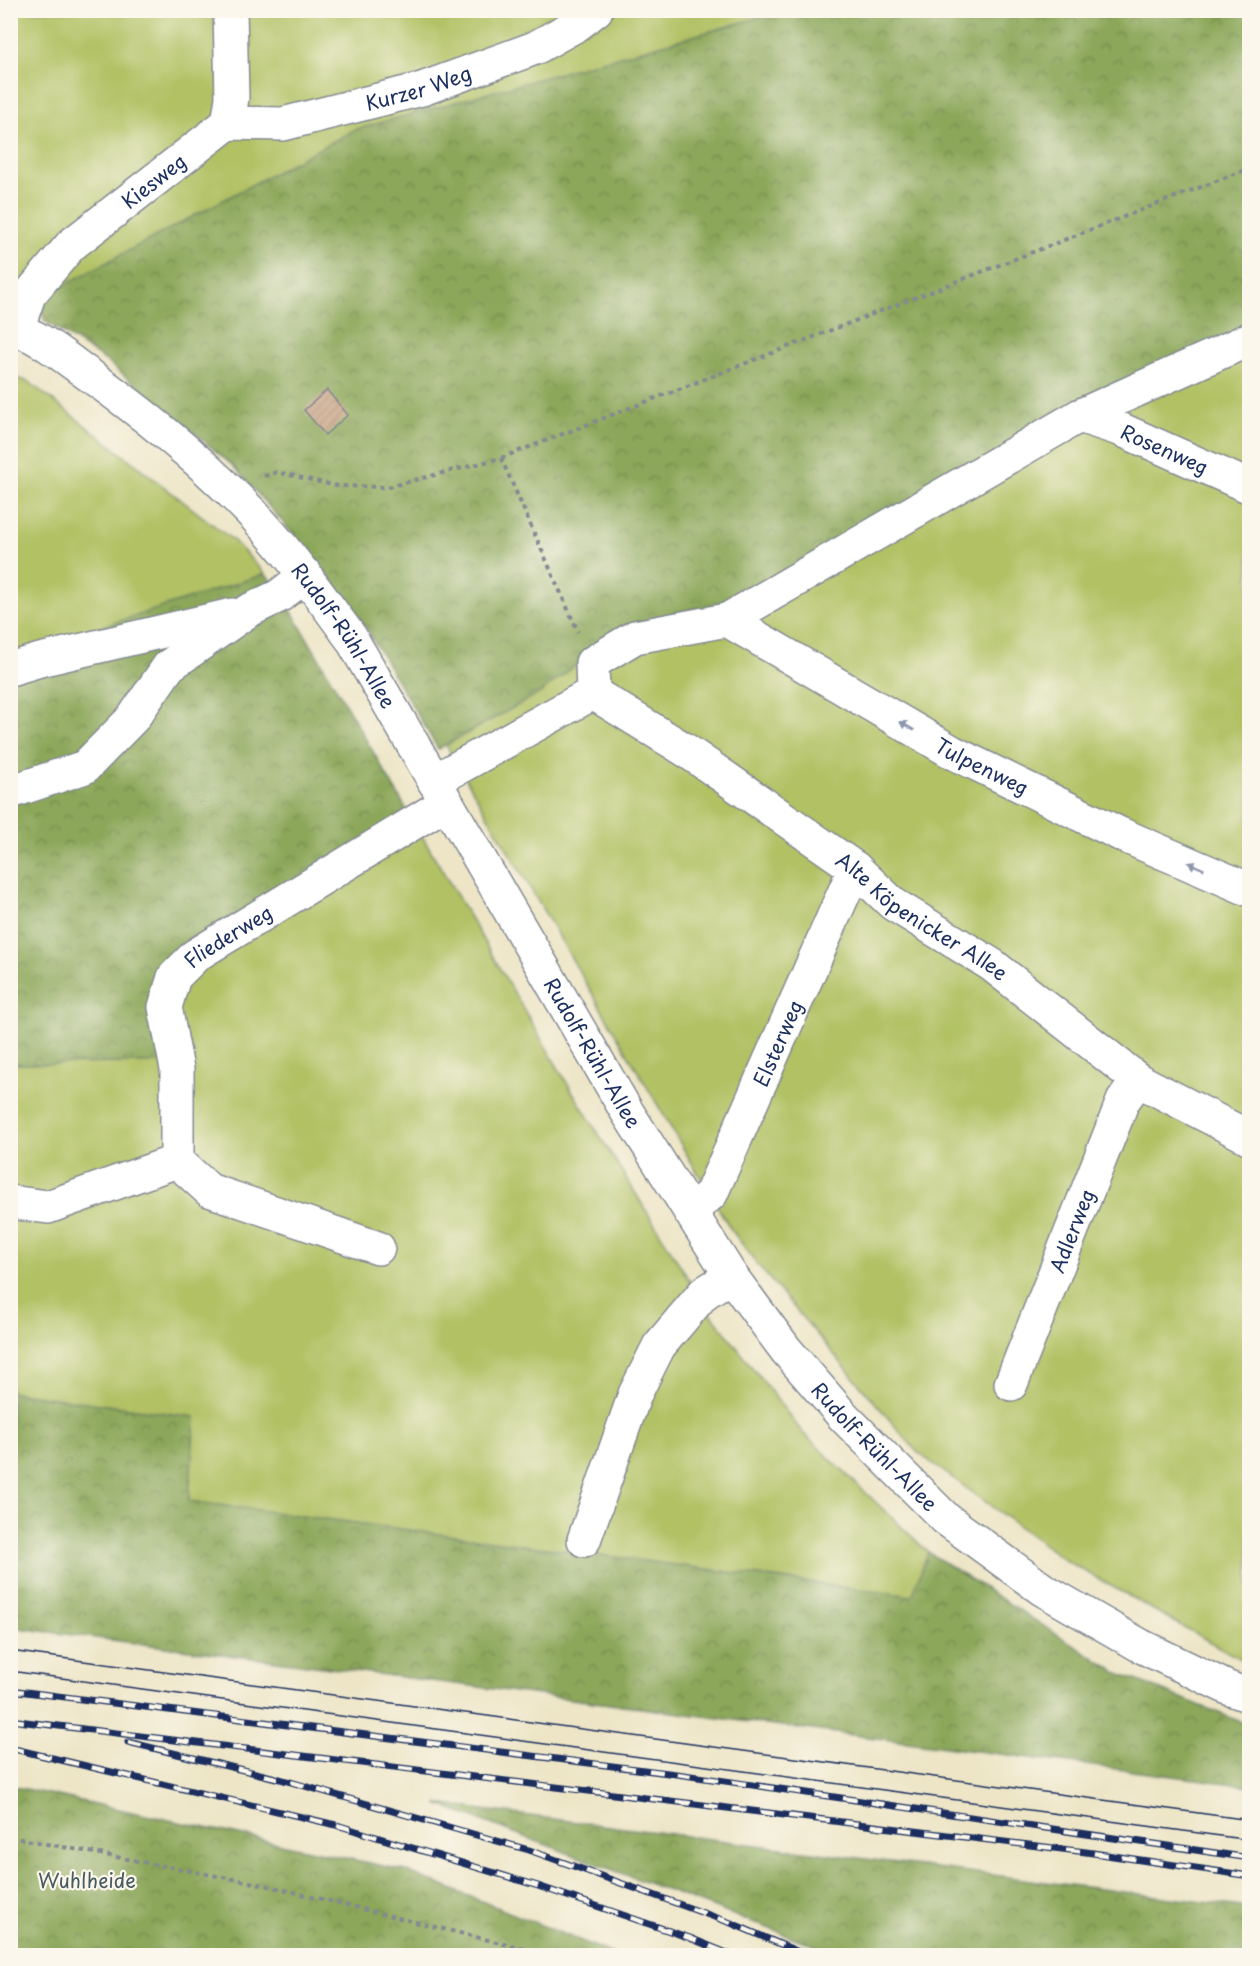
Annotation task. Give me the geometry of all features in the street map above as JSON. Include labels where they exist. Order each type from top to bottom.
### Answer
[{"type":"street","points":[[228,123],[232,99],[230,10]]},
{"type":"street","name":"Kurzer Weg","points":[[228,123],[283,124],[422,89],[535,48],[578,24],[596,10]]},
{"type":"street","name":"Kiesweg","points":[[14,329],[29,296],[71,245],[228,123]]},
{"type":"street","name":"Rudolf-Rühl-Allee","points":[[14,329],[50,348],[183,449],[239,500],[306,575],[351,638],[626,1110],[731,1276],[786,1350],[843,1416],[946,1519],[1042,1589],[1141,1646],[1228,1688],[1250,1696]]},
{"type":"street","name":"Fliederweg","points":[[177,1161],[177,1069],[165,1007],[174,977],[196,955],[440,792],[592,678],[635,638],[727,620],[1079,416],[1250,339]]},
{"type":"street","name":"Rosenweg","points":[[1079,416],[1122,430],[1250,486]]},
{"type":"street","points":[[10,792],[85,767],[133,718],[169,666],[248,611],[279,596],[306,575]]},
{"type":"street","points":[[10,669],[248,611]]},
{"type":"street","name":"Tulpenweg","points":[[727,620],[952,752],[1120,834],[1250,890]]},
{"type":"street","name":"Alte Köpenicker Allee","points":[[592,678],[687,751],[855,868],[893,904],[992,965],[1138,1080],[1250,1138]]},
{"type":"street","name":"Elsterweg","points":[[690,1211],[711,1194],[855,868]]},
{"type":"street","name":"Adlerweg","points":[[1011,1384],[1122,1101],[1138,1080]]},
{"type":"street","points":[[10,1202],[48,1207],[177,1161],[209,1191],[378,1248]]},
{"type":"street","points":[[584,1540],[635,1394],[659,1347],[704,1293],[731,1276]]},
{"type":"path","points":[[239,500],[265,475],[277,472],[337,486],[388,487],[501,458],[1250,168]]},
{"type":"path","points":[[501,458],[592,678]]},
{"type":"path","points":[[10,1837],[265,1885],[554,1956]]},
{"type":"green space","points":[[10,11],[778,11],[354,130],[38,299],[11,280]]},
{"type":"green space","points":[[778,11],[1249,11],[1249,332],[763,592],[627,625],[540,693],[438,749],[358,615],[324,570],[233,466],[105,360],[45,321],[38,299],[354,130]]},
{"type":"green space","points":[[1249,332],[1249,1664],[1065,1560],[917,1452],[762,1270],[730,1228],[446,745],[540,693],[627,625],[763,592]]},
{"type":"green space","points":[[10,376],[29,382],[234,541],[265,574],[11,656]]},
{"type":"green space","points":[[265,574],[277,586],[408,812],[169,1063],[11,1064],[10,656]]},
{"type":"green space","points":[[408,812],[567,1083],[706,1307],[802,1432],[928,1552],[912,1596],[189,1501],[195,1417],[11,1392],[11,1064],[168,1063],[159,1003]]},
{"type":"green space","points":[[11,1392],[195,1417],[189,1501],[911,1596],[928,1552],[1116,1672],[1249,1725],[1249,1786],[11,1627]]},
{"type":"green space","name":"Wuhlheide","points":[[11,1786],[406,1871],[616,1955],[11,1955]]},
{"type":"green space","points":[[437,1804],[1249,1908],[1249,1955],[840,1955]]},
{"type":"building","points":[[327,390],[348,415],[325,435],[304,410]]},
{"type":"tram line","points":[[10,1651],[1250,1820]]},
{"type":"tram line","points":[[10,1671],[1250,1840]]},
{"type":"railway","points":[[10,1690],[684,1775],[1250,1858]]},
{"type":"railway","points":[[10,1720],[1086,1852],[1250,1876]]},
{"type":"railway","points":[[128,1742],[280,1779],[529,1850],[731,1923],[808,1956]]},
{"type":"railway","points":[[10,1748],[340,1826],[538,1886],[690,1938],[734,1956]]}]
